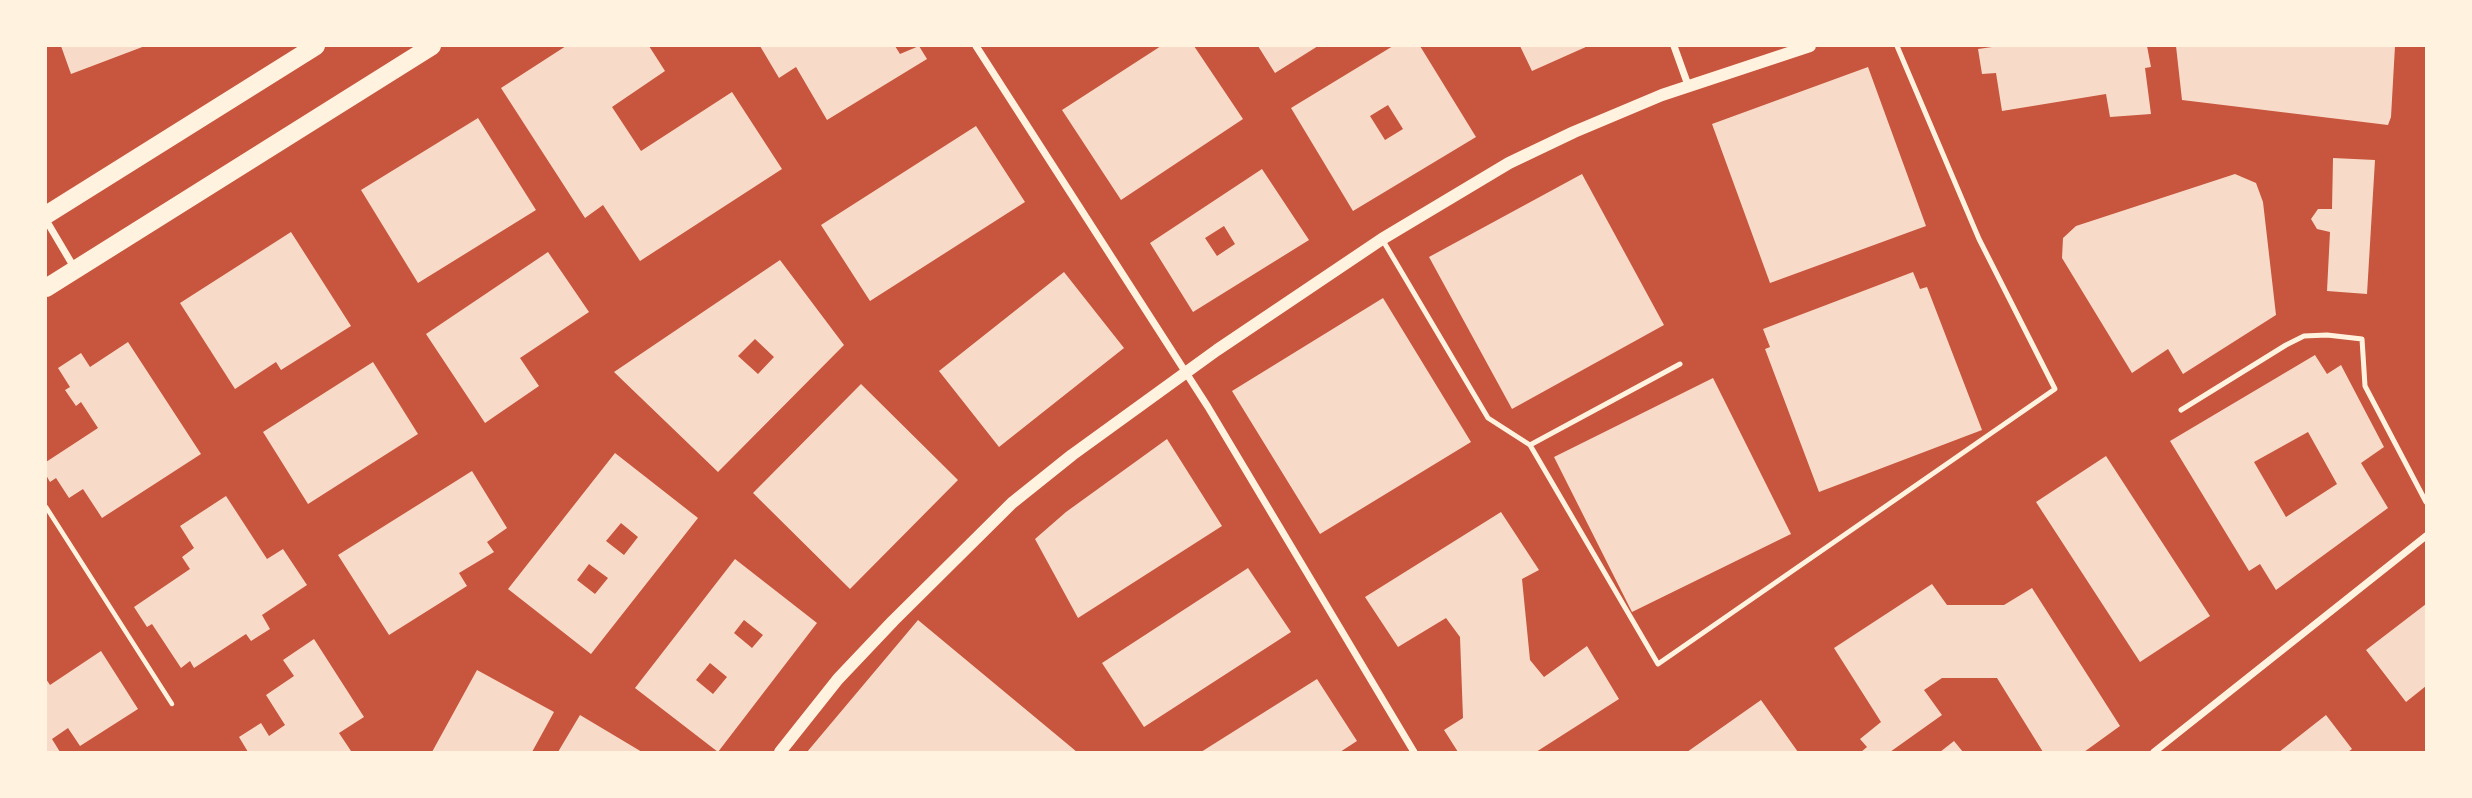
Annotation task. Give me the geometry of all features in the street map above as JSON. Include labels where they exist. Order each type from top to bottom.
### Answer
[{"type":"main road","points":[[46,217],[316,46]]},
{"type":"main road","points":[[46,288],[432,46]]},
{"type":"street","points":[[976,46],[1208,407],[1414,752]]},
{"type":"street","points":[[1674,46],[1688,85]]},
{"type":"street","points":[[780,752],[838,679],[1012,503],[1072,454],[1185,374],[1382,239],[1472,184],[1542,146],[1688,85],[1810,46]]},
{"type":"street","points":[[46,217],[75,269]]},
{"type":"street","points":[[2154,752],[2427,536]]},
{"type":"lane","points":[[1382,239],[1488,418],[1530,446],[1658,664],[2055,389],[1979,239],[1897,46]]},
{"type":"lane","points":[[2181,410],[2304,336],[2327,335],[2362,339],[2365,386],[2427,502]]},
{"type":"lane","points":[[1530,446],[1680,364]]},
{"type":"path","points":[[46,507],[172,704]]},
{"type":"building","points":[[61,46],[145,46],[71,74]]},
{"type":"building","points":[[566,46],[649,46],[665,71],[612,107],[641,151],[732,92],[782,169],[640,261],[603,205],[585,218],[501,88]]},
{"type":"building","points":[[760,46],[895,46],[900,54],[919,46],[927,59],[827,120],[796,67],[779,78]]},
{"type":"building","points":[[1161,46],[1194,46],[1243,119],[1121,200],[1062,110]]},
{"type":"building","points":[[1258,46],[1318,46],[1275,73]]},
{"type":"building","points":[[1393,46],[1420,46],[1476,137],[1353,211],[1291,108]],"holes":[[[1388,105],[1403,129],[1385,140],[1370,116]]]},
{"type":"building","points":[[1520,46],[1588,46],[1532,71]]},
{"type":"building","points":[[1999,46],[2147,46],[2151,67],[2145,68],[2151,114],[2110,117],[2106,94],[2002,111],[1996,73],[1982,74],[1978,49]]},
{"type":"building","points":[[2176,46],[2395,46],[2391,117],[2388,125],[2182,100]]},
{"type":"building","points":[[1868,67],[1926,226],[1770,283],[1712,124]]},
{"type":"building","points":[[478,118],[536,210],[418,283],[361,190]]},
{"type":"building","points":[[976,126],[1025,202],[870,301],[821,225]]},
{"type":"building","points":[[2333,158],[2375,160],[2367,294],[2327,291],[2330,232],[2317,229],[2311,219],[2318,209],[2332,209]]},
{"type":"building","points":[[1262,169],[1309,240],[1193,312],[1150,243]],"holes":[[[1224,226],[1235,244],[1217,256],[1205,238]]]},
{"type":"building","points":[[1582,174],[1664,325],[1512,409],[1429,257]]},
{"type":"building","points":[[2235,174],[2256,183],[2263,202],[2276,315],[2183,374],[2168,349],[2132,373],[2062,258],[2063,238],[2076,226]]},
{"type":"building","points":[[291,232],[351,326],[281,370],[276,362],[235,389],[180,303]]},
{"type":"building","points":[[548,252],[589,312],[520,358],[539,386],[485,423],[426,334]]},
{"type":"building","points":[[780,260],[844,345],[718,472],[614,372]],"holes":[[[755,339],[774,357],[758,374],[738,356]]]},
{"type":"building","points":[[1064,272],[1124,348],[999,447],[939,371]]},
{"type":"building","points":[[1913,272],[1920,289],[1927,287],[1982,430],[1819,492],[1765,349],[1770,347],[1763,329]]},
{"type":"building","points":[[1383,298],[1471,442],[1320,534],[1232,391]]},
{"type":"building","points":[[128,342],[201,454],[102,518],[83,489],[69,498],[56,478],[50,482],[46,475],[46,462],[98,428],[81,402],[76,406],[65,390],[70,387],[58,368],[81,353],[90,367]]},
{"type":"building","points":[[2315,355],[2327,374],[2341,365],[2384,447],[2361,463],[2388,508],[2276,590],[2260,564],[2249,571],[2170,441]],"holes":[[[2308,432],[2337,484],[2286,517],[2254,462]]]},
{"type":"building","points":[[373,362],[418,434],[308,504],[263,432]]},
{"type":"building","points":[[1713,378],[1791,534],[1632,612],[1554,457]]},
{"type":"building","points":[[861,384],[958,480],[850,589],[753,493]]},
{"type":"building","points":[[1167,439],[1222,526],[1078,618],[1035,539],[1066,512]]},
{"type":"building","points":[[615,453],[698,518],[591,654],[508,589]],"holes":[[[621,523],[638,537],[624,555],[606,541]],[[589,564],[608,578],[595,594],[577,580]]]},
{"type":"building","points":[[2106,456],[2210,616],[2140,662],[2036,502]]},
{"type":"building","points":[[472,471],[507,528],[487,542],[494,552],[459,573],[467,586],[389,635],[338,555]]},
{"type":"building","points":[[226,496],[267,559],[283,549],[307,585],[262,615],[270,629],[251,641],[246,634],[194,668],[190,661],[181,668],[152,624],[147,627],[134,607],[190,569],[182,557],[194,548],[180,526]]},
{"type":"building","points":[[1501,512],[1539,570],[1522,579],[1530,660],[1544,677],[1587,646],[1619,699],[1536,752],[1458,752],[1444,730],[1463,718],[1460,637],[1446,618],[1398,647],[1365,597]]},
{"type":"building","points":[[735,559],[817,623],[718,752],[635,688]],"holes":[[[744,620],[763,635],[752,648],[734,633]],[[710,663],[727,677],[713,694],[696,680]]]},
{"type":"building","points":[[1248,568],[1291,632],[1144,727],[1102,663]]},
{"type":"building","points":[[1932,584],[1947,605],[2004,605],[2032,588],[2120,726],[2084,752],[2043,752],[1997,678],[1942,678],[1924,690],[1942,715],[1890,752],[1861,752],[1867,747],[1860,739],[1881,722],[1834,648]]},
{"type":"building","points":[[2426,604],[2426,686],[2406,702],[2366,650]]},
{"type":"building","points":[[918,620],[1077,752],[807,752]]},
{"type":"building","points":[[314,639],[364,717],[339,733],[351,751],[248,752],[239,737],[261,723],[269,736],[285,725],[266,695],[294,676],[283,660]]},
{"type":"building","points":[[101,651],[138,709],[80,746],[68,728],[52,739],[60,752],[46,752],[46,679],[50,685]]},
{"type":"building","points":[[477,670],[554,712],[532,752],[432,752]]},
{"type":"building","points":[[1317,679],[1357,741],[1340,752],[1201,752]]},
{"type":"building","points":[[1761,700],[1798,752],[1687,752]]},
{"type":"building","points":[[580,715],[642,752],[558,752]]},
{"type":"building","points":[[2326,715],[2352,749],[2348,752],[2279,752]]},
{"type":"building","points":[[1954,741],[1963,752],[1940,752]]}]
